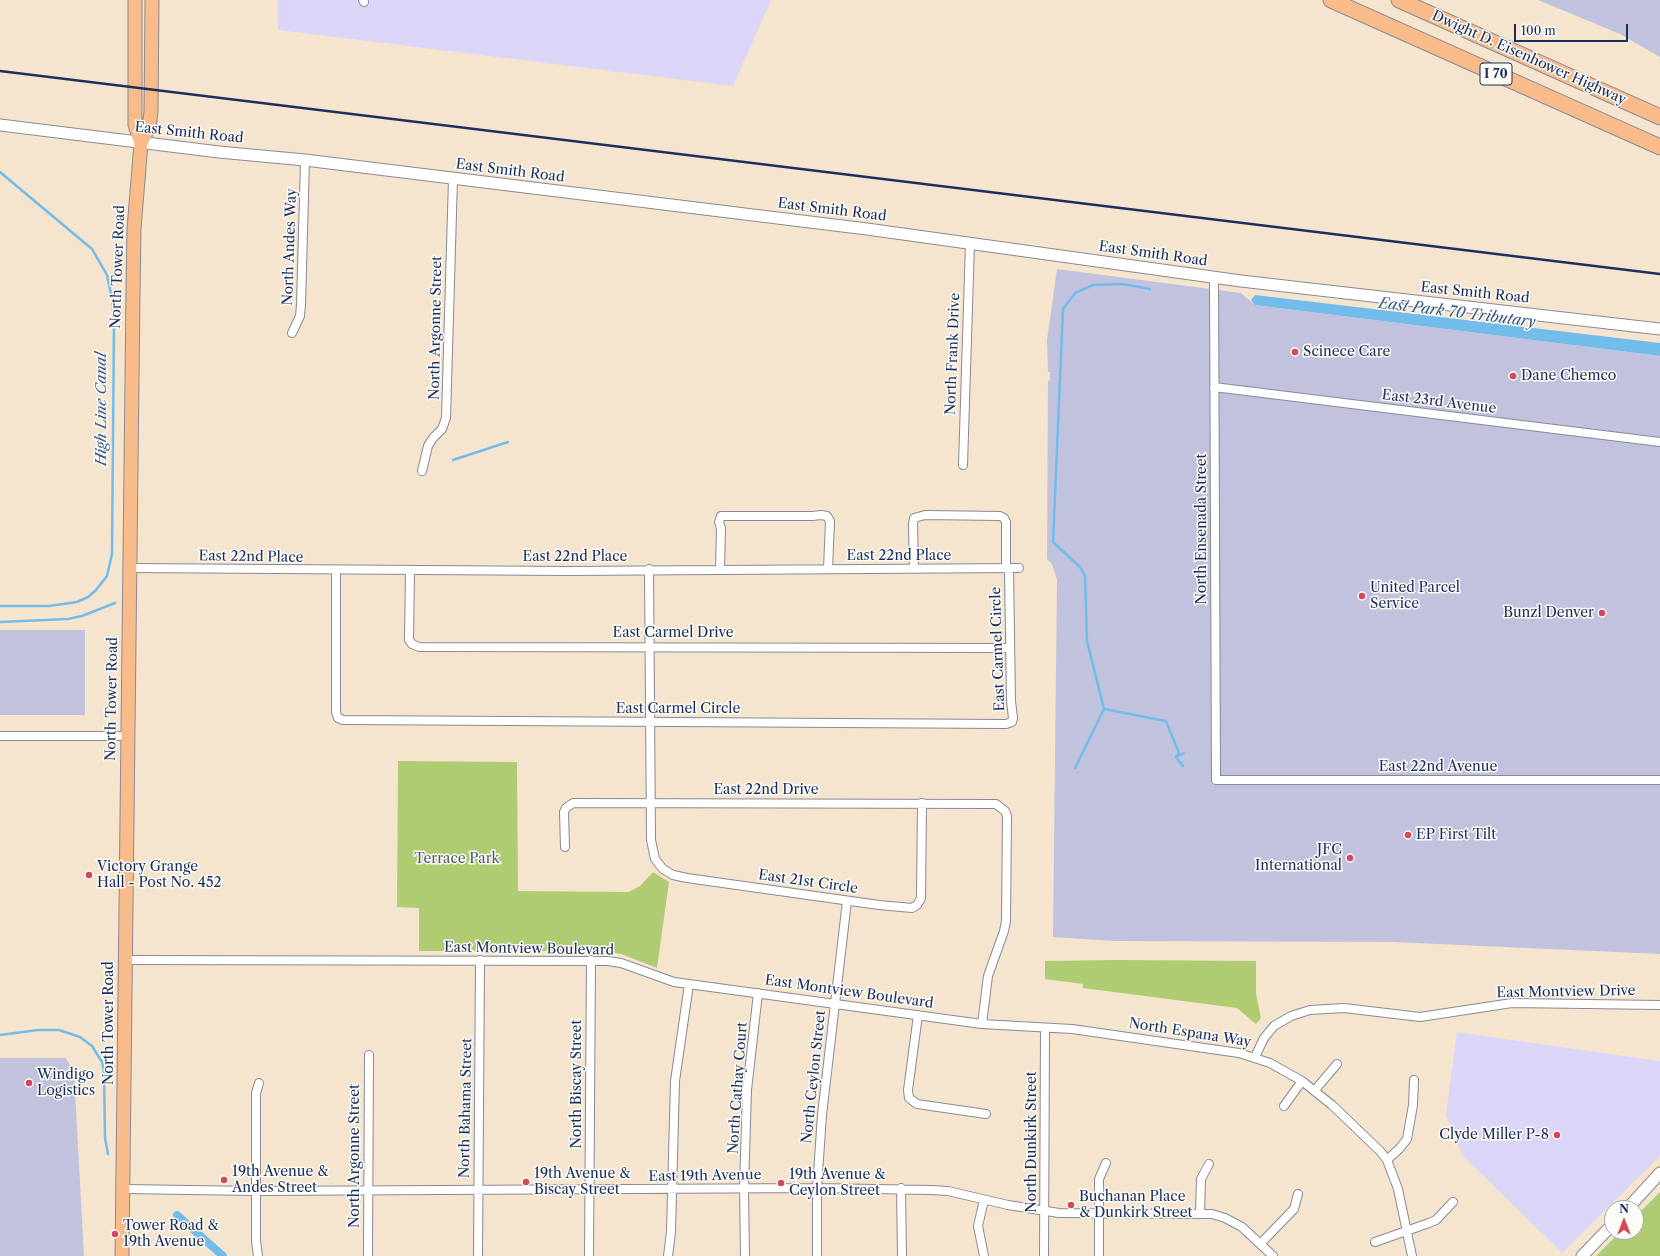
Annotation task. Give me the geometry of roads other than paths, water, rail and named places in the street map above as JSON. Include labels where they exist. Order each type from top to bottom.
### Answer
[{"type":"highway","name":"Dwight D. Eisenhower Highway","points":[[1331,0],[1660,147]]},
{"type":"highway","name":"Dwight D. Eisenhower Highway","points":[[1399,0],[1660,117]]},
{"type":"main road","name":"North Tower Road","points":[[122,1256],[124,1189],[127,736],[133,284],[134,229],[141,143],[135,125],[135,0]]},
{"type":"main road","name":"North Tower Road","points":[[141,143],[149,128],[151,112],[152,0]]},
{"type":"street","name":"East Smith Road","points":[[0,125],[141,143],[305,160],[970,243],[1214,278],[1660,329]]},
{"type":"street","name":"North Andes Way","points":[[292,333],[300,316],[301,306],[305,160]]},
{"type":"street","name":"North Argonne Street","points":[[422,472],[428,446],[433,438],[442,429],[446,418],[453,179]]},
{"type":"street","name":"North Frank Drive","points":[[963,465],[970,243]]},
{"type":"street","name":"North Ensenada Street","points":[[1214,278],[1216,780]]},
{"type":"street","name":"East 23rd Avenue","points":[[1214,387],[1660,442]]},
{"type":"street","points":[[720,569],[719,522],[721,516],[821,515],[828,516],[830,521],[828,569]]},
{"type":"street","name":"East Carmel Circle","points":[[336,570],[336,712],[337,716],[343,720],[1006,724],[1012,722],[1006,522],[1004,518],[1000,516],[925,515],[914,518],[914,569]]},
{"type":"street","name":"East 22nd Place","points":[[130,568],[336,570],[1020,568]]},
{"type":"street","name":"East 21st Circle","points":[[649,569],[653,851],[660,866],[668,872],[687,878],[847,901],[910,908],[917,905],[921,898],[922,804]]},
{"type":"street","name":"East Carmel Drive","points":[[410,570],[409,640],[412,644],[419,647],[649,646],[1010,648]]},
{"type":"street","points":[[0,736],[127,736]]},
{"type":"street","name":"East 22nd Avenue","points":[[1216,780],[1660,780]]},
{"type":"street","name":"East 22nd Drive","points":[[565,847],[564,812],[569,805],[573,803],[996,804],[1005,810],[1007,820],[1006,921],[1004,931],[988,976],[982,1024]]},
{"type":"street","name":"North Ceylon Street","points":[[817,1256],[817,1188],[822,1115],[847,901]]},
{"type":"street","name":"East Montview Boulevard","points":[[126,960],[590,960],[621,963],[666,980],[689,984],[982,1024],[1045,1028]]},
{"type":"street","name":"North Bahama Street","points":[[478,1256],[480,960]]},
{"type":"street","name":"North Biscay Street","points":[[589,1256],[590,960]]},
{"type":"street","points":[[668,1256],[672,1232],[675,1081],[689,984]]},
{"type":"street","name":"North Cathay Court","points":[[745,1256],[744,1188],[747,1090],[758,993]]},
{"type":"street","name":"East Montview Drive","points":[[1255,1057],[1264,1038],[1274,1026],[1292,1016],[1310,1010],[1344,1008],[1420,1018],[1512,1003],[1660,1005]]},
{"type":"street","points":[[918,1015],[908,1090],[909,1098],[917,1104],[986,1114]]},
{"type":"street","name":"North Espana Way","points":[[1045,1028],[1072,1029],[1228,1051],[1255,1057],[1280,1068],[1302,1081],[1315,1090],[1354,1126],[1387,1160],[1398,1189],[1412,1256]]},
{"type":"street","name":"North Dunkirk Street","points":[[1044,1256],[1045,1028]]},
{"type":"street","name":"North Argonne Street","points":[[368,1256],[367,1190],[369,1056]]},
{"type":"street","points":[[1315,1090],[1336,1064]]},
{"type":"street","points":[[1387,1160],[1407,1139],[1412,1112],[1414,1080]]},
{"type":"street","points":[[1284,1106],[1302,1081]]},
{"type":"street","points":[[258,1256],[256,1241],[256,1093],[259,1083]]},
{"type":"street","points":[[1099,1256],[1099,1178],[1106,1164]]},
{"type":"street","points":[[1200,1214],[1201,1179],[1209,1164]]},
{"type":"street","points":[[1635,1200],[1660,1173]]},
{"type":"street","points":[[901,1188],[902,1256]]},
{"type":"street","name":"East 19th Avenue","points":[[124,1189],[256,1191],[901,1188],[948,1191],[984,1200],[1059,1213],[1212,1214],[1236,1223],[1261,1243],[1273,1256]]},
{"type":"street","points":[[1261,1243],[1294,1209],[1298,1194]]},
{"type":"street","points":[[984,1200],[978,1226],[984,1256]]},
{"type":"street","points":[[1375,1242],[1436,1220],[1453,1202]]},
{"type":"street","points":[[1582,1256],[1604,1233]]},
{"type":"water","points":[[1255,295],[1660,343],[1660,356],[1255,305],[1251,300]]},
{"type":"waterway","name":"High Line Canal","points":[[0,172],[92,249],[107,275],[114,319],[112,554],[107,576],[96,590],[88,597],[77,602],[49,606],[0,606]]},
{"type":"waterway","points":[[1150,289],[1123,284],[1093,285],[1075,293],[1063,309],[1053,542],[1080,567],[1085,576],[1087,641],[1104,709],[1166,721],[1179,753],[1176,757],[1183,766]]},
{"type":"waterway","points":[[453,460],[508,442]]},
{"type":"waterway","points":[[0,622],[68,619],[82,616],[115,603]]},
{"type":"waterway","points":[[1075,768],[1104,709]]},
{"type":"waterway","points":[[1178,756],[1184,753]]},
{"type":"waterway","name":"High Line Canal","points":[[0,1035],[38,1030],[59,1030],[80,1037],[92,1046],[102,1062],[104,1072],[105,1138],[108,1154]]},
{"type":"waterway","points":[[177,1215],[223,1256]]},
{"type":"railway","points":[[0,71],[1660,274]]},
{"type":"place","name":"Scinece Care","points":[[1295,352]]},
{"type":"place","name":"Dane Chemco","points":[[1513,376]]},
{"type":"place","name":"United Parcel Service","points":[[1362,596]]},
{"type":"place","name":"Bunzl Denver","points":[[1602,613]]},
{"type":"place","name":"EP First Tilt","points":[[1408,835]]},
{"type":"place","name":"JFC International","points":[[1350,858]]},
{"type":"place","name":"Victory Grange Hall - Post No. 452","points":[[89,875]]},
{"type":"place","name":"Windigo Logistics","points":[[29,1083]]},
{"type":"place","name":"Clyde Miller P-8","points":[[1557,1135]]},
{"type":"place","name":"19th Avenue & Andes Street","points":[[224,1180]]},
{"type":"place","name":"19th Avenue & Biscay Street","points":[[526,1182]]},
{"type":"place","name":"19th Avenue & Ceylon Street","points":[[781,1183]]},
{"type":"place","name":"Buchanan Place & Dunkirk Street","points":[[1071,1205]]},
{"type":"place","name":"Tower Road & 19th Avenue","points":[[115,1234]]},
{"type":"water label","name":"East Park 70 Tributary","points":[[1457,313]]},
{"type":"park label","name":"Terrace Park","points":[[457,859]]}]
